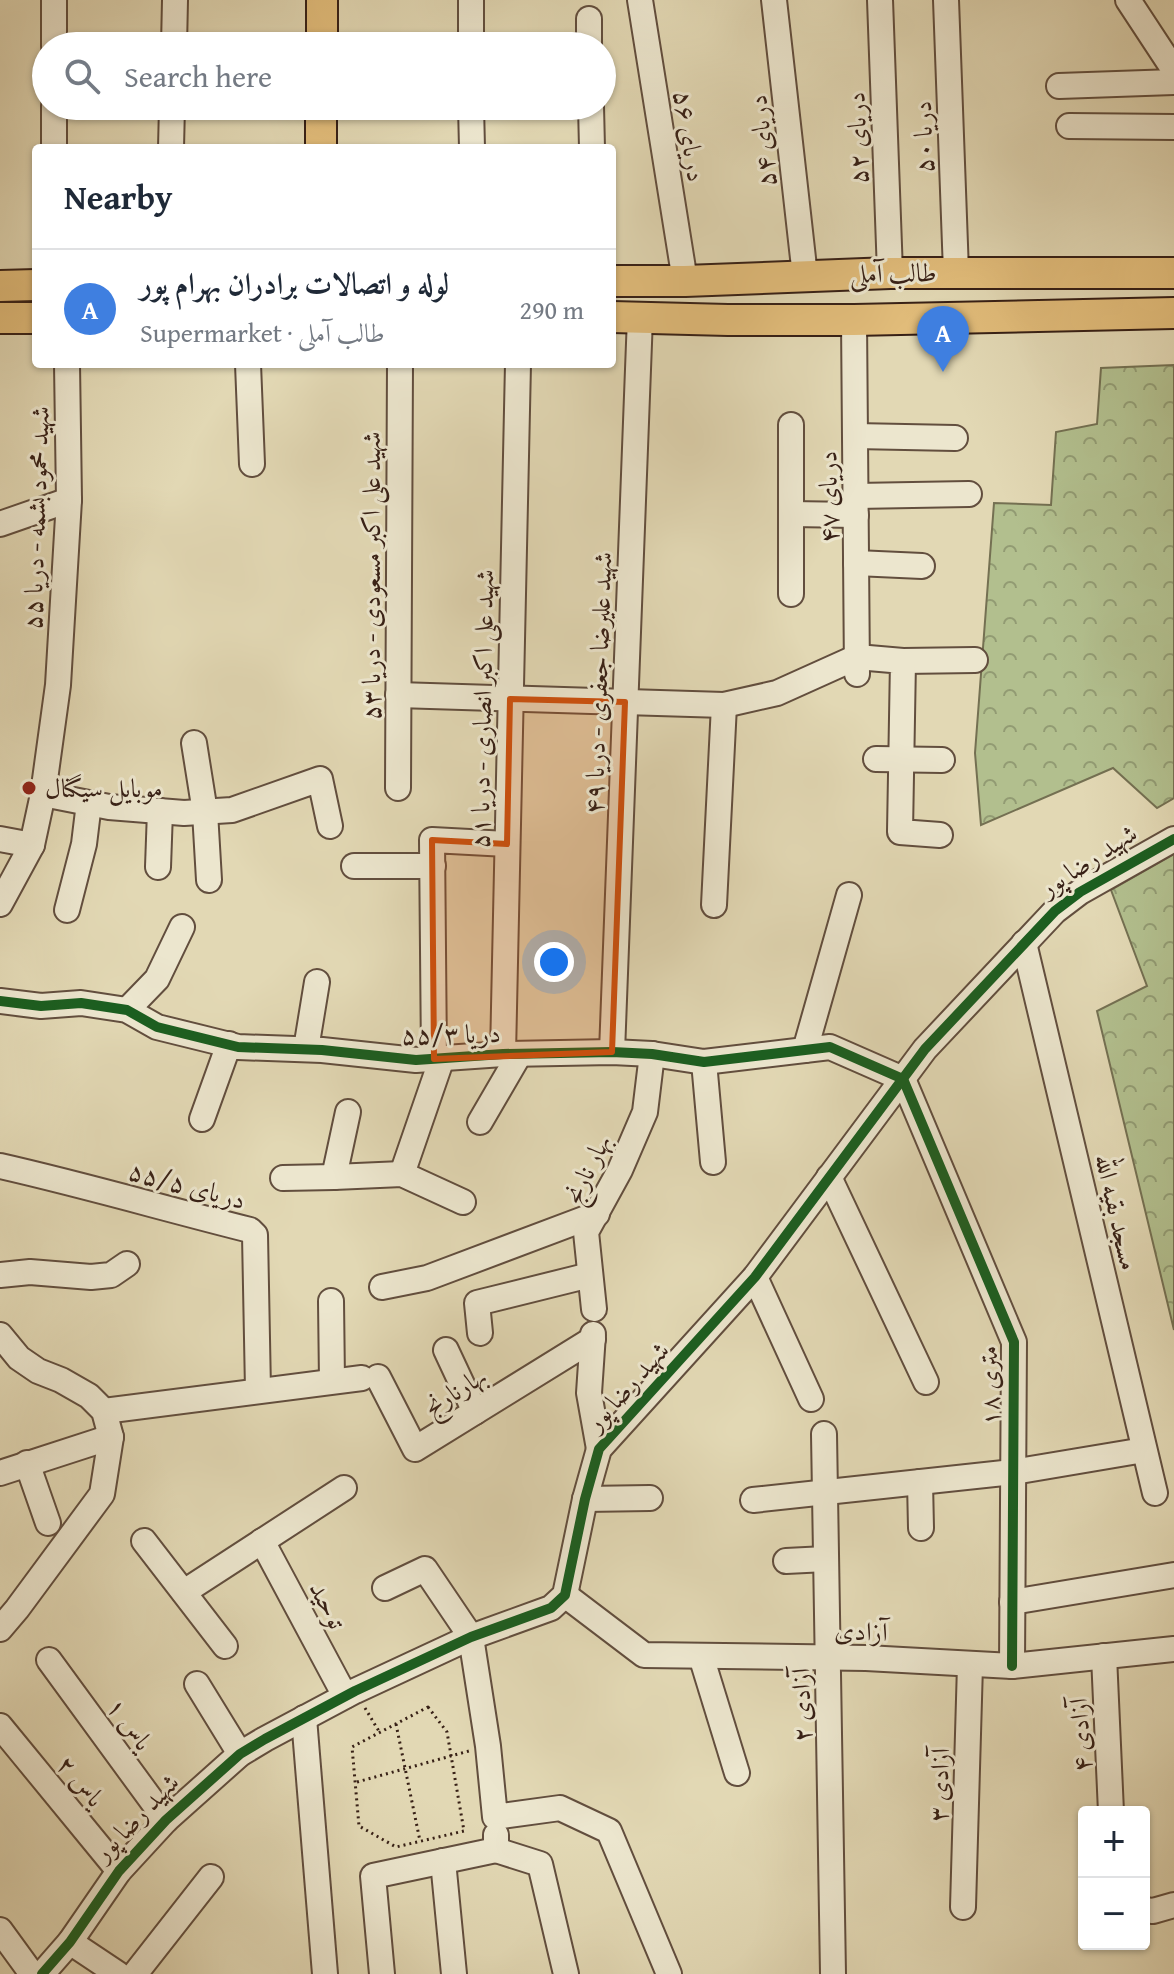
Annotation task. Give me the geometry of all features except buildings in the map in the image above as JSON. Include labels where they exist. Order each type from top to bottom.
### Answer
[{"type":"main road","points":[[322,0],[322,32]]},
{"type":"main road","points":[[341,0],[341,32]]},
{"type":"main road","name":"طالب آملی","points":[[616,281],[956,272],[1174,273]]},
{"type":"main road","points":[[848,274],[821,285],[826,303],[894,319]]},
{"type":"main road","points":[[685,281],[757,286],[773,295],[774,301],[769,310],[728,320]]},
{"type":"main road","points":[[0,286],[32,285]]},
{"type":"main road","name":"طالب آملی","points":[[626,317],[854,320],[1174,313]]},
{"type":"main road","points":[[0,318],[32,318]]},
{"type":"street","points":[[54,0],[54,32]]},
{"type":"street","points":[[174,32],[175,0]]},
{"type":"street","points":[[471,0],[471,32]]},
{"type":"street","name":"دریای ۵۶","points":[[640,0],[685,281]]},
{"type":"street","name":"دریای ۵۴","points":[[774,0],[805,276]]},
{"type":"street","name":"دریای ۵۲","points":[[880,0],[890,273]]},
{"type":"street","name":"دریا ۵۰","points":[[946,0],[956,272]]},
{"type":"street","points":[[1128,0],[1174,70]]},
{"type":"street","points":[[589,19],[589,32]]},
{"type":"street","points":[[1059,86],[1174,82]]},
{"type":"street","points":[[54,120],[54,144]]},
{"type":"street","points":[[171,144],[172,120]]},
{"type":"street","points":[[471,120],[472,144]]},
{"type":"street","points":[[591,120],[592,144]]},
{"type":"street","points":[[1069,126],[1174,127]]},
{"type":"street","name":"شهید علیرضا جعفری - دریا ۴۹","points":[[612,1052],[625,702],[626,317]]},
{"type":"street","name":"دریای ۴۷","points":[[854,320],[857,666]]},
{"type":"street","name":"شهید محمود بشمه - دریا ۵۵","points":[[0,904],[32,845],[43,794],[58,685],[69,500],[67,368]]},
{"type":"street","points":[[248,368],[252,464]]},
{"type":"street","name":"شهید علی اکبر مسعودی - دریا ۵۳","points":[[398,788],[400,368]]},
{"type":"street","name":"شهید علی اکبر انصاری - دریا ۵۱","points":[[511,1054],[507,844],[518,368]]},
{"type":"street","points":[[791,425],[791,594]]},
{"type":"street","points":[[855,436],[955,438]]},
{"type":"street","points":[[791,514],[969,494]]},
{"type":"street","points":[[0,524],[69,500]]},
{"type":"street","points":[[856,563],[922,566]]},
{"type":"street","points":[[398,695],[724,705],[777,693],[857,666],[903,661],[975,660]]},
{"type":"street","points":[[903,661],[900,832],[940,835]]},
{"type":"street","points":[[714,905],[724,705]]},
{"type":"street","points":[[194,743],[205,812],[209,880]]},
{"type":"street","points":[[876,759],[942,760]]},
{"type":"street","points":[[43,794],[109,807],[205,812],[232,810],[320,779],[330,826]]},
{"type":"street","points":[[67,910],[84,844],[89,803]]},
{"type":"street","points":[[158,867],[160,811]]},
{"type":"street","points":[[0,839],[32,845]]},
{"type":"street","name":"شهید رضا پور","points":[[42,1974],[70,1942],[119,1871],[166,1820],[240,1754],[350,1693],[471,1637],[551,1608],[565,1595],[599,1449],[755,1277],[925,1049],[1024,943],[1066,902],[1174,839]]},
{"type":"street","points":[[402,1174],[438,1059],[432,840],[507,844]]},
{"type":"street","points":[[354,866],[433,866]]},
{"type":"street","points":[[805,1050],[849,895]]},
{"type":"street","points":[[127,1010],[157,979],[182,927]]},
{"type":"street","name":"مسجد بقیه الله","points":[[1024,943],[1155,1493]]},
{"type":"street","points":[[306,1049],[317,982]]},
{"type":"street","name":"دریا ۵۵/۳","points":[[0,1001],[41,1006],[81,1003],[127,1010],[157,1027],[238,1047],[306,1049],[416,1060],[612,1052],[704,1062],[830,1047],[903,1079]]},
{"type":"street","points":[[202,1119],[229,1044]]},
{"type":"street","points":[[480,1122],[511,1054]]},
{"type":"street","name":"بهار نارنج","points":[[594,1309],[586,1232],[620,1170],[645,1112],[652,1054]]},
{"type":"street","points":[[704,1062],[713,1162]]},
{"type":"street","name":"۱۸ متری","points":[[903,1079],[1014,1342],[1012,1666]]},
{"type":"street","points":[[334,1177],[348,1112]]},
{"type":"street","name":"دریای ۵۵/۵","points":[[0,1166],[250,1230],[255,1235],[258,1390]]},
{"type":"street","points":[[283,1178],[402,1174],[463,1202]]},
{"type":"street","points":[[829,1177],[926,1382]]},
{"type":"street","points":[[382,1287],[427,1278],[597,1214]]},
{"type":"street","points":[[0,1275],[30,1272],[91,1277],[111,1275],[127,1264]]},
{"type":"street","points":[[480,1333],[477,1303],[590,1275]]},
{"type":"street","points":[[755,1277],[811,1399]]},
{"type":"street","points":[[104,1411],[332,1381],[331,1301]]},
{"type":"street","points":[[0,1335],[19,1358],[89,1396],[104,1411],[111,1437],[102,1494],[0,1629]]},
{"type":"street","name":"بهارنارنج","points":[[332,1381],[370,1377],[415,1449],[593,1336],[589,1393],[599,1449]]},
{"type":"street","points":[[446,1350],[475,1412]]},
{"type":"street","name":"آزادی ۲","points":[[824,1434],[833,1974]]},
{"type":"street","points":[[0,1473],[111,1437]]},
{"type":"street","points":[[753,1500],[1013,1472],[1144,1450]]},
{"type":"street","points":[[27,1463],[48,1523]]},
{"type":"street","points":[[920,1482],[921,1528]]},
{"type":"street","points":[[184,1592],[344,1488]]},
{"type":"street","points":[[585,1499],[650,1498]]},
{"type":"street","points":[[144,1541],[225,1646]]},
{"type":"street","name":"توحید","points":[[262,1541],[350,1693]]},
{"type":"street","points":[[786,1561],[826,1559]]},
{"type":"street","points":[[385,1588],[425,1569],[471,1637],[488,1746],[496,1850]]},
{"type":"street","points":[[1012,1602],[1174,1575]]},
{"type":"street","name":"آزادی","points":[[565,1595],[644,1655],[866,1658],[1012,1666],[1174,1649]]},
{"type":"street","points":[[701,1656],[737,1773]]},
{"type":"street","name":"آزادی ۴","points":[[1104,1656],[1111,1806]]},
{"type":"street","name":"یاس ۱","points":[[49,1660],[166,1820]]},
{"type":"street","name":"آزادی ۳","points":[[963,1907],[970,1665]]},
{"type":"street","points":[[197,1684],[240,1754]]},
{"type":"street","points":[[304,1718],[325,1974]]},
{"type":"street","name":"یاس ۲","points":[[0,1726],[119,1871]]},
{"type":"street","points":[[495,1817],[560,1808],[609,1831],[669,1974]]},
{"type":"street","points":[[382,1974],[373,1876],[496,1850],[540,1864],[566,1974]]},
{"type":"street","points":[[443,1861],[454,1974]]},
{"type":"street","points":[[135,1974],[211,1877]]},
{"type":"street","points":[[1150,1911],[1174,1905]]},
{"type":"street","points":[[0,1930],[32,1974]]},
{"type":"street","points":[[70,1942],[118,1974]]},
{"type":"path","points":[[350,1693],[380,1733]]},
{"type":"path","points":[[428,1707],[447,1732],[464,1831],[396,1847],[359,1826],[352,1747],[380,1733],[428,1707]]},
{"type":"path","points":[[396,1724],[420,1841]]},
{"type":"path","points":[[355,1782],[488,1746]]},
{"type":"highlighted area","points":[[510,699],[625,702],[612,1052],[434,1059],[432,840],[507,844]]},
{"type":"green space","points":[[1174,365],[1174,798],[1157,808],[1113,768],[981,825],[975,753],[994,503],[1051,505],[1056,432],[1097,424],[1101,368]]},
{"type":"green space","points":[[1174,854],[1174,1330],[1097,1011],[1147,986],[1111,890]]},
{"type":"cycle path","points":[[42,1974],[70,1942],[119,1871],[166,1820],[240,1754],[355,1691],[471,1637],[551,1608],[565,1595],[599,1449],[755,1277],[925,1049],[1055,911],[1080,892],[1174,839]]},
{"type":"cycle path","points":[[0,1001],[41,1006],[81,1003],[127,1010],[157,1027],[238,1047],[322,1050],[416,1060],[503,1054],[612,1052],[704,1062],[830,1047],[903,1079],[1014,1342],[1012,1666]]},
{"type":"place","name":"لوله و اتصالات برادران بهرام پور","points":[[943,372]]},
{"type":"place","name":"موبایل سیگنال","points":[[29,788]]}]
